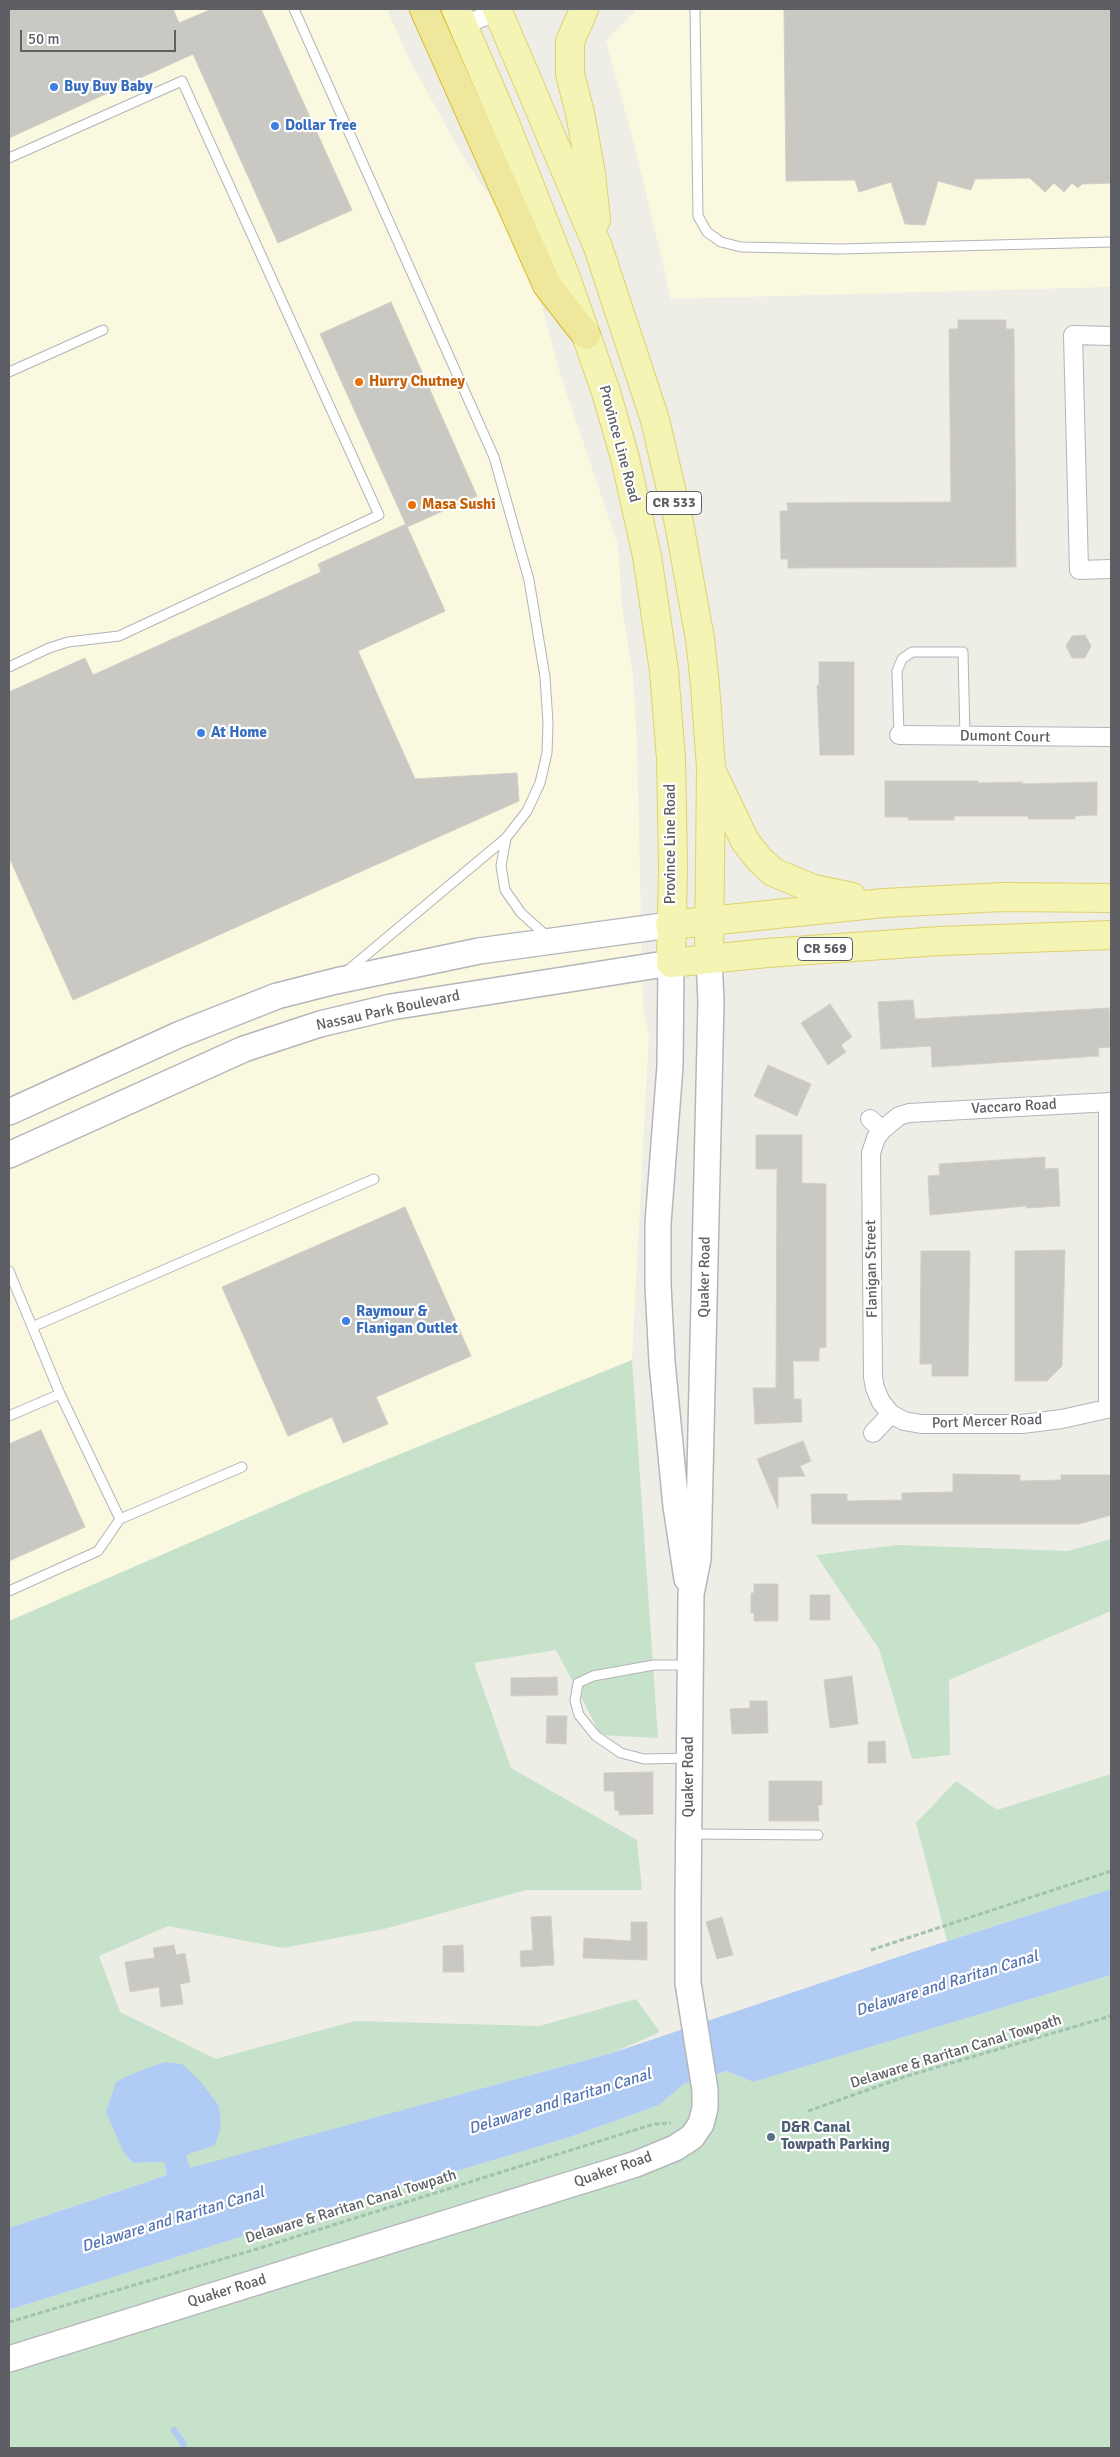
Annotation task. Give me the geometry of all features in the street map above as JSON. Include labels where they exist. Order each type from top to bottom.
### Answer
[{"type":"highway","points":[[424,9],[547,285],[586,335]]},
{"type":"main road","name":"CR 533","points":[[500,9],[598,247],[650,402],[679,523],[700,639],[711,768],[709,959]]},
{"type":"main road","points":[[584,9],[570,42],[570,74],[580,113],[591,174],[598,247]]},
{"type":"main road","name":"Province Line Road","points":[[460,17],[509,132],[566,278],[606,392],[625,458],[656,606],[670,758],[673,867],[670,925],[884,903],[1003,897],[1111,898]]},
{"type":"main road","points":[[711,768],[745,841],[773,872],[814,889],[884,903]]},
{"type":"main road","name":"CR 533","points":[[670,925],[670,963]]},
{"type":"main road","name":"CR 569","points":[[670,963],[940,941],[1111,935]]},
{"type":"street","points":[[460,17],[500,9]]},
{"type":"street","points":[[1111,336],[1073,334],[1079,570],[1111,570]]},
{"type":"street","name":"Dumont Court","points":[[899,736],[1111,737]]},
{"type":"street","points":[[9,1112],[233,1012],[277,996],[336,981],[479,951],[670,925]]},
{"type":"street","name":"Quaker Road","points":[[9,2359],[636,2164],[675,2148],[692,2137],[701,2124],[705,2108],[705,2090],[688,1983],[689,1758],[691,1594],[698,1559],[711,1001],[709,959]]},
{"type":"street","name":"Quaker Road","points":[[670,963],[670,1066],[658,1223],[658,1285],[676,1506],[683,1566],[691,1594]]},
{"type":"street","name":"Nassau Park Boulevard","points":[[9,1155],[244,1050],[320,1024],[391,1007],[670,963]]},
{"type":"street","points":[[1110,1102],[1110,1409]]},
{"type":"street","name":"Vaccaro Road","points":[[916,1112],[1110,1102]]},
{"type":"street","name":"Flanigan Street","points":[[892,1414],[881,1402],[873,1377],[871,1153],[876,1138],[876,1124],[916,1112]]},
{"type":"street","name":"Port Mercer Road","points":[[892,1414],[904,1421],[921,1424],[1022,1424],[1062,1419],[1110,1409]]},
{"type":"street","points":[[873,1433],[892,1414]]},
{"type":"lane","points":[[294,9],[494,457],[530,580],[545,677],[548,723],[547,754],[540,784],[527,811],[506,838],[336,981]]},
{"type":"lane","points":[[695,9],[698,216],[707,232],[721,242],[741,247],[840,249],[1111,242]]},
{"type":"lane","points":[[9,158],[182,82],[379,515],[119,636],[68,642],[49,648],[9,667]]},
{"type":"lane","points":[[9,372],[103,330]]},
{"type":"lane","points":[[899,736],[897,671],[906,654],[920,652],[963,652],[965,737]]},
{"type":"lane","points":[[506,838],[501,866],[505,890],[521,912],[551,940]]},
{"type":"lane","points":[[32,1327],[374,1178]]},
{"type":"lane","points":[[9,1271],[60,1394],[120,1519]]},
{"type":"lane","points":[[9,1416],[60,1394]]},
{"type":"lane","points":[[9,1591],[98,1550],[120,1519],[242,1467]]},
{"type":"lane","points":[[689,1758],[644,1758],[621,1753],[596,1736],[580,1715],[575,1701],[578,1683],[593,1676],[654,1664],[690,1665]]},
{"type":"lane","points":[[689,1834],[818,1834]]},
{"type":"path","points":[[871,1950],[1111,1871]]},
{"type":"path","name":"Delaware & Raritan Canal Towpath","points":[[808,2111],[907,2076],[1111,2016]]},
{"type":"path","name":"Delaware & Raritan Canal Towpath","points":[[9,2322],[270,2245],[654,2124],[683,2121],[701,2124]]},
{"type":"shaded area","points":[[9,9],[387,9],[408,57],[465,160],[503,216],[541,303],[560,373],[618,545],[622,606],[633,675],[637,741],[643,1007],[649,1034],[632,1360],[309,1491],[9,1621]]},
{"type":"shaded area","points":[[637,9],[1111,9],[1111,287],[671,299],[638,160],[606,40]]},
{"type":"green space","points":[[632,1360],[658,1738],[601,1735],[556,1650],[474,1663],[511,1768],[637,1840],[642,1890],[526,1890],[384,1929],[283,1948],[168,1926],[99,1956],[120,2012],[216,2059],[355,2021],[539,2026],[636,1999],[660,2032],[612,2053],[189,2169],[164,2062],[116,2082],[124,2153],[133,2163],[164,2162],[167,2175],[9,2228],[9,1621],[309,1491]]},
{"type":"green space","points":[[1111,1539],[1111,1611],[949,1680],[950,1755],[912,1759],[879,1649],[816,1555],[897,1545],[1068,1551]]},
{"type":"green space","points":[[1111,1774],[1111,1889],[947,1941],[916,1823],[956,1781],[997,1810]]},
{"type":"green space","points":[[1111,1975],[1111,2448],[9,2448],[9,2310],[297,2219],[570,2137],[659,2105],[684,2084],[727,2071],[753,2082]]},
{"type":"water","name":"Delaware and Raritan Canal","points":[[1111,1889],[1111,1975],[753,2082],[727,2071],[684,2084],[659,2105],[570,2137],[297,2219],[9,2310],[9,2228],[167,2175],[164,2162],[133,2163],[124,2153],[106,2112],[116,2082],[132,2074],[164,2062],[182,2064],[201,2082],[219,2106],[221,2127],[215,2145],[186,2155],[190,2168],[612,2053],[916,1951]]},
{"type":"building","points":[[9,9],[173,9],[179,23],[212,9],[261,9],[352,210],[278,243],[193,54],[9,138]]},
{"type":"building","points":[[784,9],[1111,9],[1111,183],[1082,184],[1078,188],[1072,183],[1064,192],[1054,183],[1045,192],[1030,178],[975,179],[971,190],[938,181],[925,225],[905,224],[891,182],[859,192],[855,180],[786,181]]},
{"type":"building","points":[[391,302],[477,496],[407,527],[320,334]]},
{"type":"building","points":[[958,320],[1006,320],[1006,329],[1014,329],[1016,567],[788,568],[788,559],[781,559],[780,511],[788,511],[787,503],[951,502],[949,329],[958,329]]},
{"type":"building","name":"At Home","points":[[406,524],[445,611],[358,651],[415,779],[517,773],[519,801],[73,1000],[9,857],[9,692],[85,658],[93,675],[321,572],[318,564]]},
{"type":"building","points":[[1085,635],[1091,646],[1085,658],[1072,658],[1066,646],[1072,636]]},
{"type":"building","points":[[819,662],[854,662],[854,755],[820,755],[817,685],[819,685]]},
{"type":"building","points":[[885,781],[1023,782],[1022,784],[1097,782],[1097,815],[1075,816],[1075,819],[1028,819],[1028,816],[954,816],[954,820],[908,820],[908,817],[885,817]]},
{"type":"building","points":[[913,1000],[915,1019],[1109,1008],[1111,1047],[1098,1048],[1099,1056],[932,1067],[931,1046],[881,1049],[878,1002]]},
{"type":"building","points":[[830,1004],[852,1037],[841,1045],[846,1052],[828,1065],[801,1023]]},
{"type":"building","points":[[768,1065],[811,1084],[797,1116],[754,1096]]},
{"type":"building","points":[[756,1135],[802,1135],[802,1183],[826,1184],[826,1347],[819,1348],[819,1361],[793,1361],[794,1399],[801,1399],[802,1422],[755,1424],[753,1388],[776,1388],[777,1169],[756,1169]]},
{"type":"building","points":[[1045,1157],[1045,1169],[1058,1168],[1060,1206],[1027,1208],[1026,1206],[930,1215],[928,1176],[940,1175],[939,1164]]},
{"type":"building","name":"Raymour & Flanigan Outlet","points":[[405,1207],[471,1356],[376,1397],[388,1424],[343,1443],[332,1417],[288,1436],[222,1287]]},
{"type":"building","points":[[1065,1250],[1062,1366],[1047,1381],[1015,1381],[1015,1251]]},
{"type":"building","points":[[921,1251],[970,1251],[968,1376],[932,1376],[932,1364],[920,1364]]},
{"type":"building","points":[[41,1430],[85,1527],[9,1561],[9,1444]]},
{"type":"building","points":[[803,1441],[811,1461],[800,1466],[805,1476],[778,1477],[778,1509],[757,1459]]},
{"type":"building","points":[[953,1474],[1020,1475],[1020,1481],[1061,1480],[1061,1475],[1111,1475],[1111,1515],[1079,1524],[812,1524],[811,1494],[847,1494],[847,1501],[902,1500],[902,1493],[953,1492]]},
{"type":"building","points":[[754,1584],[778,1584],[778,1621],[754,1621],[754,1613],[751,1613],[751,1593],[754,1593]]},
{"type":"building","points":[[810,1595],[830,1595],[830,1620],[810,1620]]},
{"type":"building","points":[[852,1676],[858,1724],[830,1728],[824,1680]]},
{"type":"building","points":[[557,1677],[558,1695],[511,1696],[511,1678]]},
{"type":"building","points":[[750,1701],[767,1701],[768,1733],[732,1734],[730,1709],[750,1708]]},
{"type":"building","points":[[547,1716],[567,1716],[566,1744],[546,1743]]},
{"type":"building","points":[[885,1741],[886,1763],[868,1763],[868,1742]]},
{"type":"building","points":[[653,1772],[653,1814],[619,1815],[619,1811],[615,1810],[614,1791],[604,1791],[604,1773]]},
{"type":"building","points":[[769,1781],[822,1781],[822,1805],[818,1805],[819,1821],[769,1821]]},
{"type":"building","points":[[551,1916],[554,1965],[521,1967],[520,1951],[533,1950],[531,1917]]},
{"type":"building","points":[[722,1917],[733,1955],[717,1959],[706,1922]]},
{"type":"building","points":[[631,1922],[647,1922],[647,1960],[583,1958],[584,1938],[631,1941]]},
{"type":"building","points":[[174,1945],[176,1955],[185,1953],[190,1982],[180,1984],[183,2004],[161,2007],[159,1987],[130,1992],[125,1962],[155,1958],[153,1948]]},
{"type":"building","points":[[463,1945],[464,1972],[443,1972],[443,1946]]},
{"type":"waterway","points":[[174,2430],[183,2443],[184,2448]]},
{"type":"place","name":"Buy Buy Baby","points":[[54,87]]},
{"type":"place","name":"Dollar Tree","points":[[275,126]]},
{"type":"place","name":"Hurry Chutney","points":[[359,382]]},
{"type":"place","name":"Masa Sushi","points":[[412,505]]},
{"type":"place","name":"At Home","points":[[201,733]]},
{"type":"place","name":"Raymour & Flanigan Outlet","points":[[346,1321]]},
{"type":"place","name":"D&R Canal Towpath Parking","points":[[771,2137]]}]
